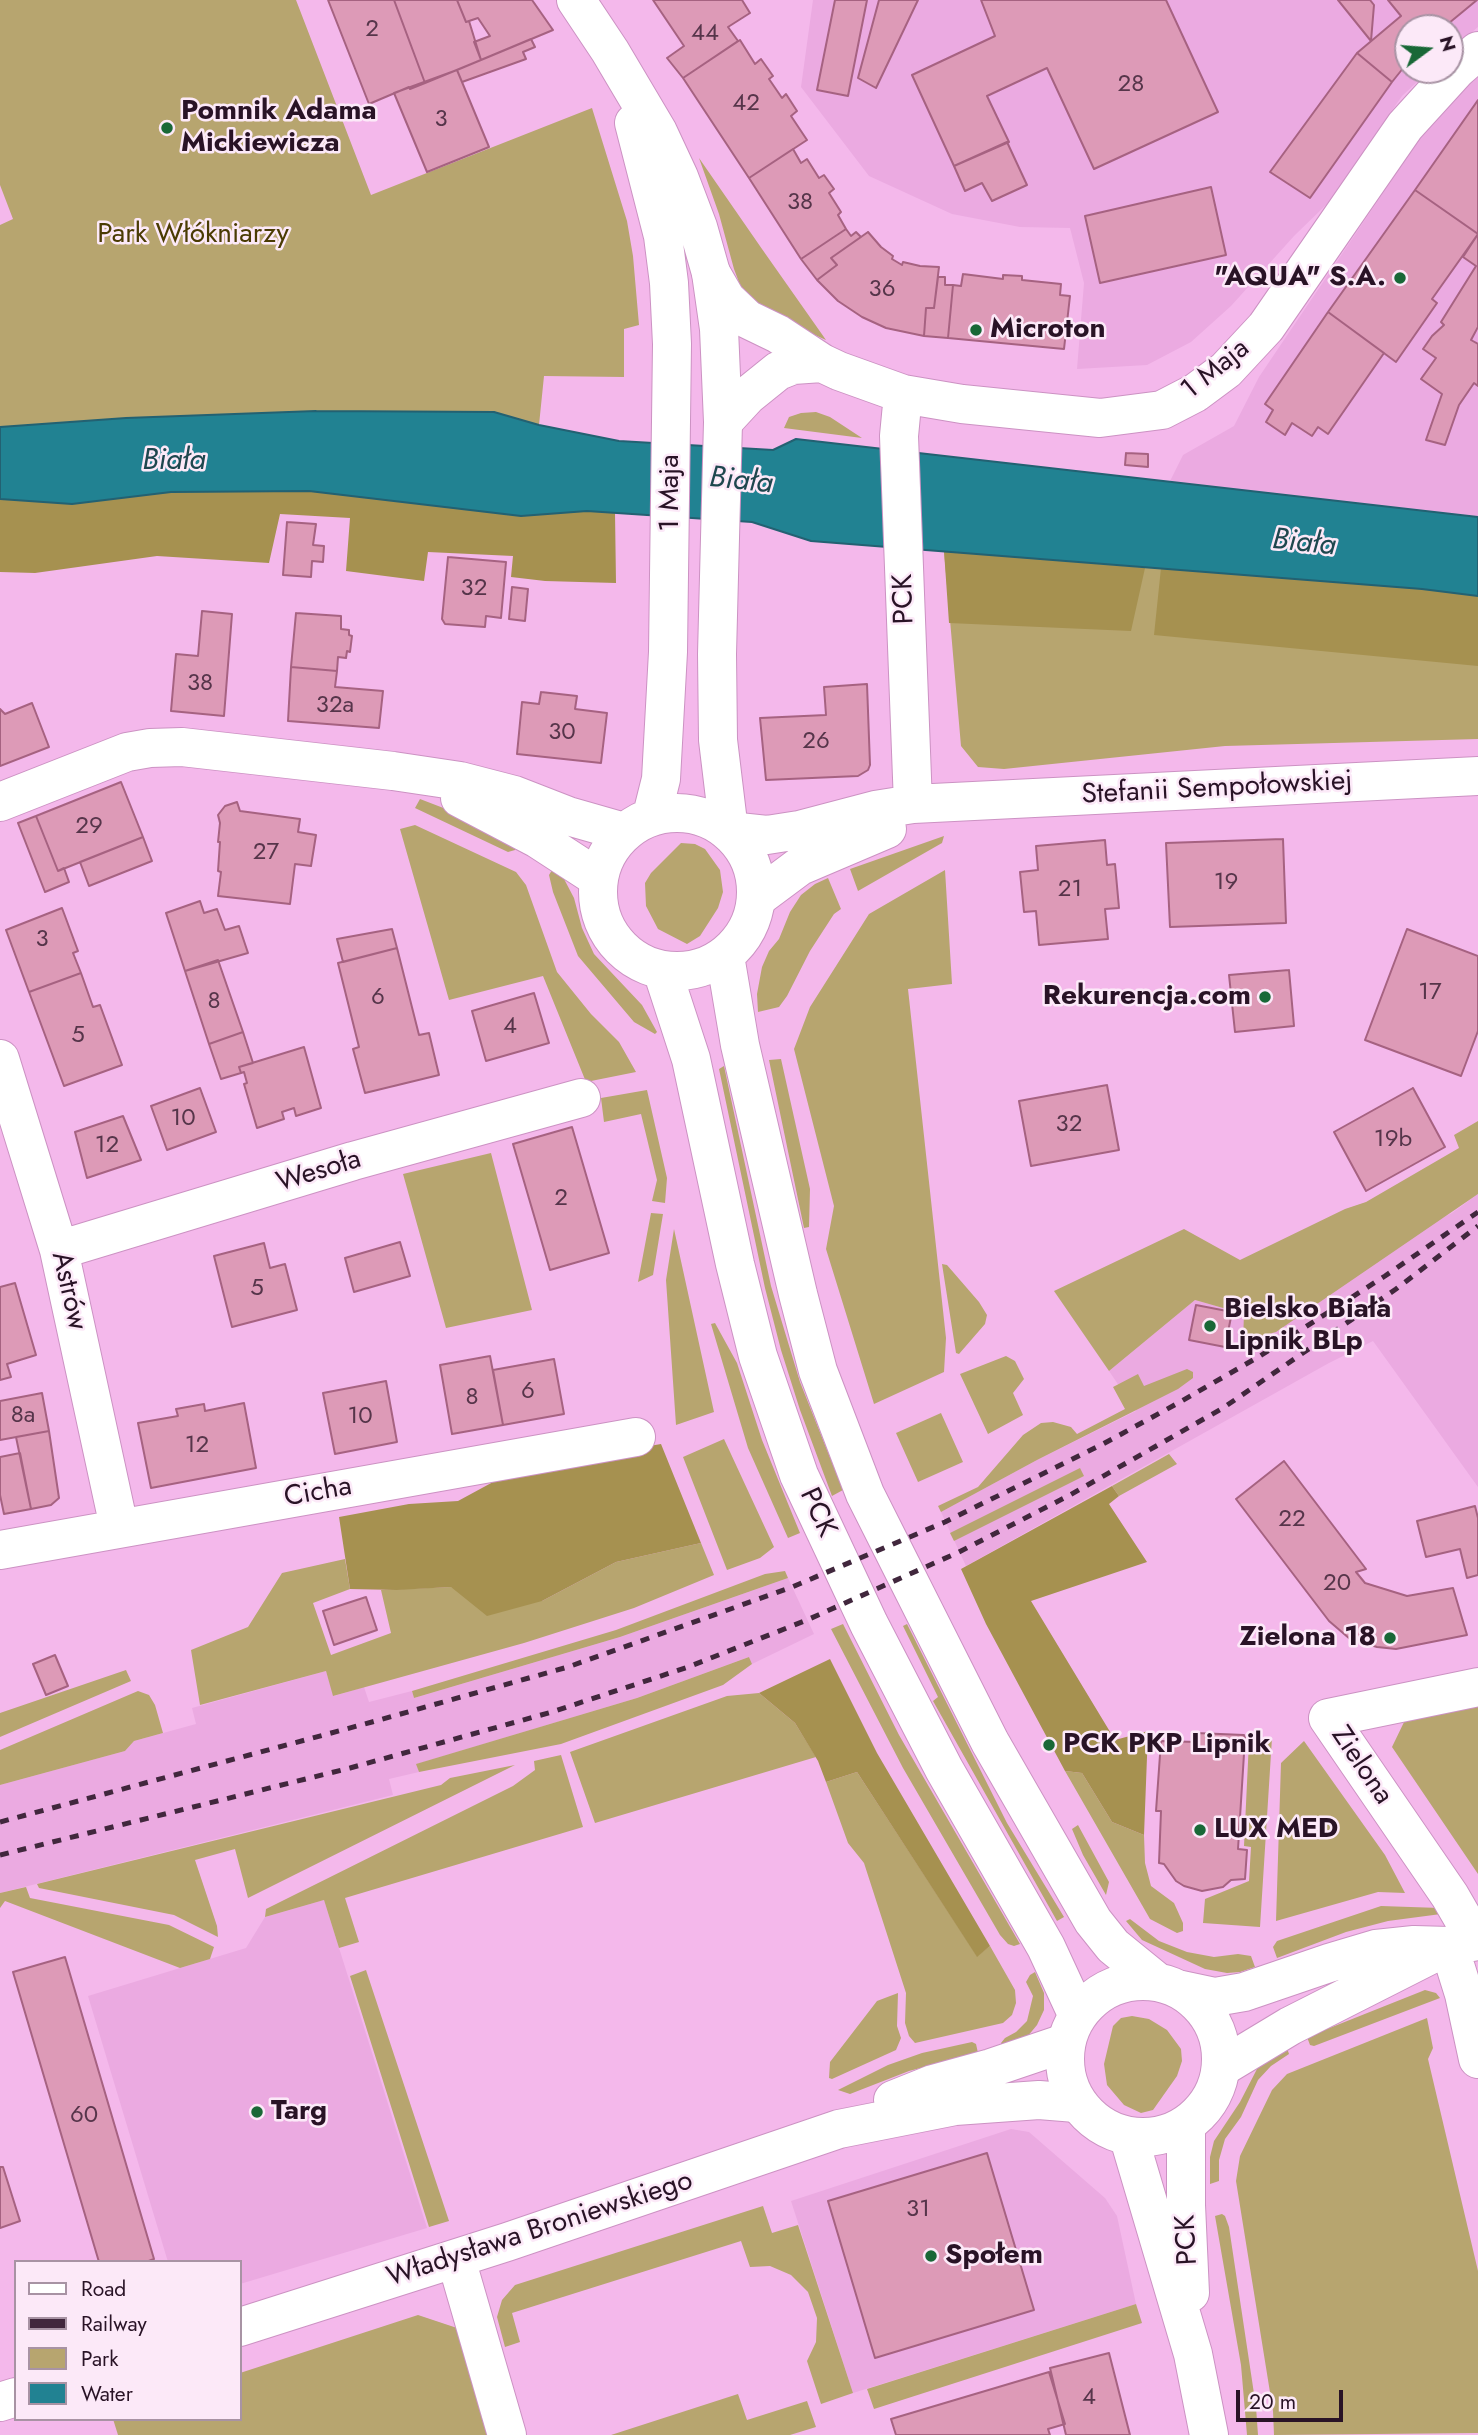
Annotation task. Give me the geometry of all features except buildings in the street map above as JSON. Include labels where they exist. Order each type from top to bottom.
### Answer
[{"type":"street","name":"1 Maja","points":[[576,0],[658,132],[698,227],[711,273],[719,329],[723,422],[717,654],[718,740],[729,831]]},
{"type":"street","name":"1 Maja","points":[[610,51],[638,137],[663,236],[672,344],[671,563],[661,779],[638,824]]},
{"type":"street","name":"1 Maja","points":[[711,273],[726,299],[747,319],[778,334],[822,363],[903,394],[962,404],[1100,418],[1161,410],[1195,393],[1226,370],[1266,327],[1405,126],[1457,69],[1478,51]]},
{"type":"street","name":"1 Maja","points":[[723,422],[747,396],[778,370],[793,365],[822,363]]},
{"type":"street","name":"PCK","points":[[903,394],[899,436],[913,804]]},
{"type":"street","points":[[0,802],[127,752],[182,747],[460,781],[514,795],[568,816],[638,824],[684,812],[714,821],[729,831],[742,845],[754,870],[757,898],[752,920],[741,940],[725,956],[695,970],[662,970],[634,959],[612,937],[599,909],[598,878],[607,853],[638,824]]},
{"type":"street","points":[[393,771],[454,795],[497,816],[598,878]]},
{"type":"street","name":"Stefanii Sempołowskiej","points":[[729,831],[767,835],[913,804],[1478,776]]},
{"type":"street","name":"Stefanii Sempołowskiej","points":[[757,898],[800,866],[956,802]]},
{"type":"street","name":"PCK","points":[[725,956],[740,1045],[818,1371],[865,1493],[990,1742],[1093,1921],[1113,1947],[1169,1986]]},
{"type":"street","name":"PCK","points":[[662,970],[691,1059],[735,1264],[758,1356],[799,1475],[869,1624],[944,1769],[1046,1947],[1071,2029]]},
{"type":"street","name":"Astrów","points":[[0,1059],[59,1250],[119,1527]]},
{"type":"street","name":"Wesoła","points":[[59,1250],[353,1161],[581,1098]]},
{"type":"street","name":"Cicha","points":[[0,1550],[636,1437]]},
{"type":"street","name":"Zielona","points":[[1468,1942],[1450,1896],[1328,1718],[1478,1687]]},
{"type":"street","points":[[1169,1986],[1203,2008],[1217,2032],[1222,2067],[1210,2101],[1186,2126],[1159,2137],[1129,2138],[1099,2126],[1076,2104],[1065,2074],[1071,2029],[1098,1993],[1126,1982],[1169,1986],[1215,1997],[1244,1992],[1376,1949],[1468,1942]]},
{"type":"street","points":[[1468,1942],[1464,1994],[1478,2059]]},
{"type":"street","points":[[1222,2067],[1290,2026],[1468,1942]]},
{"type":"street","name":"Władysława Broniewskiego","points":[[839,2129],[895,2098],[991,2068],[1071,2029]]},
{"type":"street","name":"Władysława Broniewskiego","points":[[242,2326],[456,2259],[839,2129],[955,2106],[1039,2100],[1076,2104]]},
{"type":"street","name":"PCK","points":[[1186,2126],[1186,2205],[1193,2354]]},
{"type":"street","name":"PCK","points":[[1129,2138],[1193,2354],[1209,2435]]},
{"type":"street","points":[[456,2259],[507,2435]]},
{"type":"shaded area","points":[[813,0],[1478,0],[1478,27],[1464,39],[1464,14],[1394,14],[1394,84],[1415,84],[1402,96],[1328,203],[1294,236],[1231,306],[1191,342],[1147,365],[1077,369],[1084,283],[1070,228],[1020,227],[952,214],[869,176],[801,87]]},
{"type":"shaded area","points":[[1478,77],[1478,517],[1169,483],[1183,455],[1234,426],[1259,377],[1437,113]]},
{"type":"shaded area","points":[[308,491],[521,516],[587,511],[615,513],[616,583],[511,577],[513,556],[428,552],[424,581],[346,571],[350,518],[280,514],[269,563],[157,556],[35,573],[0,572],[0,499],[72,504],[171,492]]},
{"type":"shaded area","points":[[944,551],[1145,568],[1131,631],[949,623]]},
{"type":"shaded area","points":[[1161,568],[1478,596],[1478,666],[1154,635]]},
{"type":"shaded area","points":[[1478,1194],[1478,1487],[1373,1341],[966,1566],[941,1512],[1136,1411],[1109,1371],[1195,1300],[1244,1314],[1452,1213]]},
{"type":"shaded area","points":[[661,1444],[701,1543],[616,1562],[542,1601],[487,1616],[451,1587],[350,1589],[339,1517],[409,1504],[458,1501],[517,1469]]},
{"type":"shaded area","points":[[1112,1486],[1119,1496],[1109,1504],[1147,1562],[1031,1601],[1115,1740],[1148,1731],[1144,1835],[1112,1822],[1082,1773],[1065,1771],[986,1624],[961,1569]]},
{"type":"shaded area","points":[[788,1578],[814,1634],[752,1664],[749,1657],[637,1698],[417,1764],[419,1772],[389,1779],[393,1795],[0,1893],[0,1785],[125,1751],[134,1741],[196,1724],[192,1708],[326,1671],[334,1696],[364,1687],[369,1702],[412,1691],[414,1698],[620,1637]]},
{"type":"shaded area","points":[[830,1659],[877,1753],[990,1946],[977,1957],[857,1772],[826,1782],[818,1761],[795,1723],[759,1693]]},
{"type":"shaded area","name":"Targ","points":[[324,1900],[427,2228],[242,2283],[242,2260],[167,2260],[88,1996],[246,1948],[265,1917]]},
{"type":"shaded area","points":[[1011,2129],[1029,2132],[1105,2198],[1117,2216],[1136,2304],[853,2393],[791,2201]]},
{"type":"green space","name":"Park Włókniarzy","points":[[0,0],[296,0],[371,195],[592,108],[627,221],[633,256],[639,325],[624,329],[624,377],[544,376],[539,425],[494,412],[126,418],[0,427],[0,225],[13,219],[0,185]]},
{"type":"green space","points":[[699,158],[826,340],[770,315],[743,293]]},
{"type":"green space","points":[[816,412],[830,417],[862,438],[784,428],[789,417]]},
{"type":"green space","points":[[944,551],[1422,589],[1478,596],[1478,739],[1225,746],[1004,769],[978,767],[961,746]]},
{"type":"green space","points":[[420,799],[518,844],[515,850],[508,852],[415,808]]},
{"type":"green space","points":[[415,825],[516,872],[526,885],[557,972],[591,1014],[619,1042],[636,1072],[586,1082],[543,976],[449,1000],[400,829]]},
{"type":"green space","points":[[944,836],[942,843],[858,891],[850,869]]},
{"type":"green space","points":[[681,843],[695,844],[705,849],[720,870],[723,892],[718,908],[700,936],[687,944],[658,929],[646,906],[645,883],[651,873]]},
{"type":"green space","points":[[552,870],[563,877],[574,898],[582,928],[594,954],[642,1005],[657,1032],[655,1034],[634,1022],[578,956],[553,892],[549,875]]},
{"type":"green space","points":[[945,870],[952,984],[908,989],[946,1338],[944,1372],[874,1404],[826,1249],[834,1206],[794,1049],[810,1007],[869,914]]},
{"type":"green space","points":[[828,878],[841,909],[834,914],[810,951],[779,1007],[758,1012],[757,994],[762,967],[769,951],[779,939],[790,912],[801,895]]},
{"type":"green space","points":[[781,1059],[810,1189],[809,1227],[804,1228],[769,1060]]},
{"type":"green space","points":[[724,1066],[771,1286],[800,1382],[843,1490],[832,1496],[800,1410],[765,1288],[719,1069]]},
{"type":"green space","points":[[647,1090],[667,1178],[665,1203],[652,1201],[657,1180],[641,1114],[604,1122],[601,1098]]},
{"type":"green space","points":[[1478,1121],[1478,1194],[1276,1332],[1243,1341],[1244,1314],[1195,1300],[1109,1371],[1054,1291],[1184,1229],[1240,1260],[1345,1209],[1366,1202],[1459,1148],[1454,1135]]},
{"type":"green space","points":[[491,1153],[532,1310],[446,1328],[403,1174]]},
{"type":"green space","points":[[651,1213],[663,1214],[653,1275],[638,1282]]},
{"type":"green space","points":[[674,1229],[714,1412],[676,1425],[666,1280]]},
{"type":"green space","points":[[942,1264],[947,1265],[987,1315],[985,1324],[959,1354],[956,1353]]},
{"type":"green space","points":[[715,1323],[737,1363],[762,1440],[800,1533],[788,1538],[748,1448],[711,1324]]},
{"type":"green space","points":[[1006,1356],[1015,1361],[1024,1379],[1013,1393],[1023,1415],[988,1434],[960,1374]]},
{"type":"green space","points":[[1187,1369],[1193,1372],[1193,1378],[1178,1389],[941,1512],[938,1506],[978,1487],[1023,1435],[1041,1423],[1053,1422],[1071,1427],[1077,1434],[1125,1409],[1113,1387],[1138,1374],[1144,1386]]},
{"type":"green space","points":[[941,1413],[963,1462],[918,1482],[896,1433]]},
{"type":"green space","points":[[724,1439],[774,1547],[760,1558],[727,1570],[683,1457]]},
{"type":"green space","points":[[1169,1454],[1177,1464],[1119,1496],[1112,1486]]},
{"type":"green space","points":[[1080,1468],[1084,1476],[954,1541],[950,1533]]},
{"type":"green space","points":[[701,1543],[714,1575],[634,1608],[524,1643],[333,1696],[326,1671],[200,1705],[191,1650],[248,1627],[282,1573],[345,1559],[350,1589],[313,1603],[331,1655],[391,1633],[381,1590],[451,1587],[542,1601],[616,1562]]},
{"type":"green space","points":[[785,1571],[788,1578],[620,1637],[414,1698],[412,1691],[616,1630],[765,1574]]},
{"type":"green space","points":[[843,1624],[899,1735],[1020,1944],[1008,1944],[1000,1935],[903,1768],[831,1629]]},
{"type":"green space","points":[[907,1624],[1007,1823],[1064,1917],[1057,1921],[933,1701],[938,1697],[903,1626]]},
{"type":"green space","points":[[749,1657],[752,1664],[723,1685],[561,1744],[419,1772],[416,1764],[637,1698]]},
{"type":"green space","points":[[126,1670],[131,1681],[0,1737],[0,1713]]},
{"type":"green space","points":[[138,1691],[149,1695],[155,1705],[163,1733],[134,1741],[125,1751],[0,1785],[0,1750]]},
{"type":"green space","points":[[759,1693],[795,1723],[816,1757],[595,1823],[570,1752],[727,1696]]},
{"type":"green space","points":[[1478,1703],[1478,1874],[1392,1747],[1406,1718]]},
{"type":"green space","points":[[1272,1738],[1260,1927],[1203,1923],[1205,1899],[1249,1881],[1251,1847],[1244,1846],[1249,1741]]},
{"type":"green space","points":[[1304,1741],[1385,1855],[1405,1893],[1378,1892],[1276,1921],[1281,1763]]},
{"type":"green space","points":[[561,1755],[583,1827],[345,1898],[359,1942],[339,1948],[324,1900],[265,1917],[266,1909],[513,1786],[535,1770],[534,1761]]},
{"type":"green space","points":[[515,1765],[248,1898],[235,1849],[195,1860],[217,1926],[218,1937],[174,1915],[39,1888],[37,1884],[441,1785],[450,1778]]},
{"type":"green space","points":[[1065,1771],[1082,1773],[1112,1822],[1144,1835],[1145,1863],[1151,1886],[1174,1903],[1183,1923],[1183,1931],[1177,1933],[1150,1919]]},
{"type":"green space","points":[[857,1772],[977,1956],[990,1946],[1015,1990],[1016,2003],[1012,2015],[1003,2023],[915,2043],[909,2036],[905,2023],[906,1993],[864,1863],[848,1843],[826,1782]]},
{"type":"green space","points":[[1078,1825],[1109,1882],[1106,1895],[1083,1855],[1072,1829]]},
{"type":"green space","points":[[26,1887],[30,1898],[169,1925],[214,1947],[210,1959],[180,1968],[5,1901],[0,1908],[0,1893]]},
{"type":"green space","points":[[1381,1906],[1440,1908],[1441,1914],[1388,1921],[1346,1932],[1277,1958],[1273,1947],[1277,1941]]},
{"type":"green space","points":[[1130,1919],[1159,1941],[1187,1952],[1214,1957],[1238,1954],[1251,1956],[1255,1967],[1227,1973],[1205,1969],[1142,1940],[1126,1921]]},
{"type":"green space","points":[[366,1970],[449,2221],[429,2227],[350,1976]]},
{"type":"green space","points":[[1035,1972],[1044,1993],[1044,2010],[1027,2037],[1002,2048],[1001,2043],[1005,2038],[1027,2021],[1033,1996],[1026,1982]]},
{"type":"green space","points":[[1425,1990],[1436,1993],[1440,1998],[1314,2046],[1310,2045],[1307,2037]]},
{"type":"green space","points":[[898,1993],[897,2026],[901,2038],[896,2050],[829,2078],[830,2062],[877,2001]]},
{"type":"green space","points":[[1132,2016],[1149,2019],[1167,2030],[1181,2049],[1182,2061],[1177,2076],[1153,2110],[1141,2113],[1124,2105],[1107,2085],[1104,2064],[1113,2026],[1121,2018]]},
{"type":"green space","points":[[1427,2018],[1433,2048],[1428,2059],[1478,2271],[1478,2433],[1274,2435],[1273,2411],[1236,2181],[1240,2156],[1272,2090],[1287,2074]]},
{"type":"green space","points":[[972,2042],[976,2044],[978,2053],[909,2071],[850,2094],[838,2090],[888,2065],[922,2053]]},
{"type":"green space","points":[[1286,2045],[1289,2054],[1271,2066],[1258,2080],[1241,2117],[1225,2139],[1219,2160],[1219,2181],[1210,2184],[1210,2157],[1214,2141],[1240,2102],[1257,2069],[1271,2054]]},
{"type":"green space","points":[[763,2206],[772,2233],[798,2225],[853,2393],[821,2404],[807,2361],[816,2342],[817,2318],[808,2292],[791,2275],[770,2266],[750,2267],[741,2241],[512,2313],[520,2342],[505,2347],[497,2317],[502,2300],[515,2285]]},
{"type":"green space","points":[[1222,2214],[1229,2227],[1258,2435],[1247,2435],[1241,2365],[1215,2216]]},
{"type":"green space","points":[[1136,2304],[1142,2323],[874,2409],[867,2389]]},
{"type":"green space","points":[[418,2315],[457,2328],[489,2435],[118,2435],[114,2421],[242,2421],[242,2372]]},
{"type":"green space","points":[[738,2394],[747,2420],[807,2401],[816,2427],[790,2435],[611,2435]]},
{"type":"water","name":"Biała","points":[[316,411],[494,412],[539,425],[619,441],[773,450],[796,439],[1478,517],[1478,596],[1422,589],[811,541],[752,522],[587,511],[521,516],[309,491],[171,492],[72,504],[0,499],[0,427],[126,418]]},
{"type":"railway","points":[[0,1822],[568,1667],[792,1587],[945,1522],[1103,1444],[1180,1402],[1260,1356],[1385,1276],[1478,1212]]},
{"type":"railway","points":[[0,1855],[350,1768],[552,1712],[688,1667],[807,1620],[959,1552],[1070,1495],[1223,1408],[1396,1289],[1478,1226]]},
{"type":"place","name":"Pomnik Adama Mickiewicza","points":[[167,128]]},
{"type":"place","name":"\"AQUA\" S.A.","points":[[1400,278]]},
{"type":"place","name":"Microton","points":[[976,330]]},
{"type":"place","name":"Rekurencja.com","points":[[1265,997]]},
{"type":"place","name":"Bielsko Biała Lipnik BLp","points":[[1210,1326]]},
{"type":"place","name":"Zielona 18","points":[[1390,1638]]},
{"type":"place","name":"PCK PKP Lipnik","points":[[1049,1745]]},
{"type":"place","name":"LUX MED","points":[[1200,1830]]},
{"type":"place","name":"Targ","points":[[257,2112]]},
{"type":"place","name":"Społem","points":[[931,2256]]}]
